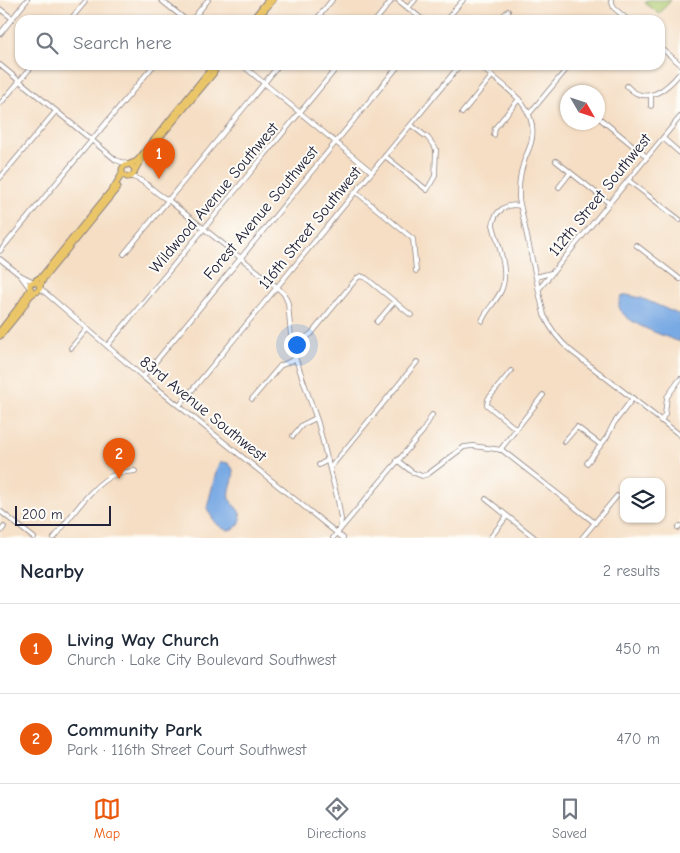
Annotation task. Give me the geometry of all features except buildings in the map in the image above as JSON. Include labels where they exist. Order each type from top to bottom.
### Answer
[{"type":"main road","points":[[256,15],[268,0]]},
{"type":"main road","points":[[260,15],[273,0]]},
{"type":"main road","points":[[0,331],[21,304],[29,288],[44,274],[114,187],[124,166],[137,161],[212,70]]},
{"type":"main road","points":[[0,336],[30,296],[38,290],[44,278],[113,195],[122,181],[130,177],[135,171],[141,160],[214,70]]},
{"type":"main road","points":[[129,164],[135,171]]},
{"type":"main road","points":[[122,172],[130,177]]},
{"type":"main road","points":[[34,282],[38,290]]},
{"type":"main road","points":[[29,288],[38,290]]},
{"type":"street","points":[[1,31],[27,0]]},
{"type":"street","points":[[161,0],[180,15]]},
{"type":"street","points":[[196,15],[208,0]]},
{"type":"street","points":[[320,15],[332,0]]},
{"type":"street","points":[[380,15],[392,0]]},
{"type":"street","points":[[398,0],[417,15]]},
{"type":"street","points":[[408,8],[415,0]]},
{"type":"street","points":[[450,15],[463,0]]},
{"type":"street","points":[[611,0],[614,8],[622,15]]},
{"type":"street","points":[[74,15],[85,2]]},
{"type":"street","points":[[0,9],[12,18]]},
{"type":"street","points":[[505,15],[508,11]]},
{"type":"street","points":[[665,51],[680,64]]},
{"type":"street","points":[[0,65],[116,160],[129,164]]},
{"type":"street","points":[[0,104],[28,70]]},
{"type":"street","points":[[0,252],[150,70]]},
{"type":"street","points":[[248,70],[372,172]]},
{"type":"street","points":[[124,254],[275,70]]},
{"type":"street","name":"Wildwood Avenue Southwest","points":[[107,346],[336,70]]},
{"type":"street","name":"Forest Avenue Southwest","points":[[143,377],[395,70]]},
{"type":"street","name":"116th Street Southwest","points":[[179,406],[456,70]]},
{"type":"street","points":[[484,70],[520,99],[529,114],[532,134],[520,178],[520,206],[544,315],[550,328],[558,339],[680,435]]},
{"type":"street","points":[[529,114],[566,70]]},
{"type":"street","points":[[628,86],[634,92],[651,95],[664,90],[680,73]]},
{"type":"street","points":[[462,113],[492,76]]},
{"type":"street","points":[[651,95],[651,106]]},
{"type":"street","points":[[494,135],[495,128],[520,99]]},
{"type":"street","points":[[0,178],[56,111]]},
{"type":"street","name":"112th Street Southwest","points":[[539,289],[680,117]]},
{"type":"street","points":[[605,123],[647,157]]},
{"type":"street","points":[[385,156],[426,190],[435,176],[436,149],[428,138],[411,125]]},
{"type":"street","points":[[663,138],[680,153]]},
{"type":"street","points":[[116,160],[122,172]]},
{"type":"street","points":[[556,161],[609,204]]},
{"type":"street","points":[[135,171],[138,178]]},
{"type":"street","points":[[559,187],[570,173]]},
{"type":"street","points":[[130,177],[138,178],[168,200],[277,287],[286,297],[296,359],[316,418],[341,513],[338,531]]},
{"type":"street","points":[[628,180],[680,220]]},
{"type":"street","points":[[356,192],[414,239],[416,271]]},
{"type":"street","points":[[482,321],[486,311],[500,294],[504,281],[504,268],[494,219],[505,207],[520,206]]},
{"type":"street","points":[[636,245],[680,279]]},
{"type":"street","points":[[1,260],[20,275],[34,282]]},
{"type":"street","points":[[536,277],[553,272]]},
{"type":"street","points":[[20,275],[29,288]]},
{"type":"street","points":[[292,342],[312,334],[357,278],[361,276],[411,315]]},
{"type":"street","name":"83rd Avenue Southwest","points":[[38,290],[48,296],[179,406],[338,531],[343,538]]},
{"type":"street","points":[[378,322],[395,301]]},
{"type":"street","points":[[71,348],[87,329]]},
{"type":"street","points":[[252,399],[280,366],[296,359]]},
{"type":"street","points":[[330,468],[417,362]]},
{"type":"street","points":[[511,371],[488,399],[487,404],[489,408],[516,429]]},
{"type":"street","points":[[661,421],[665,414],[667,396],[680,379]]},
{"type":"street","points":[[500,450],[543,395]]},
{"type":"street","points":[[587,463],[608,435],[614,422],[633,398]]},
{"type":"street","points":[[333,538],[423,431],[432,415]]},
{"type":"street","points":[[293,436],[302,425],[316,418]]},
{"type":"street","points":[[564,442],[575,428],[578,427],[601,445]]},
{"type":"street","points":[[397,460],[412,472],[422,476],[428,474],[462,447],[473,446],[500,450],[594,523]]},
{"type":"street","points":[[319,465],[328,461]]},
{"type":"street","points":[[54,538],[94,489],[104,480],[117,474],[135,471]]},
{"type":"street","points":[[582,538],[617,496]]},
{"type":"street","points":[[486,499],[535,538]]},
{"type":"street","points":[[0,511],[34,538]]},
{"type":"street","points":[[490,538],[507,516]]},
{"type":"street","points":[[0,532],[4,527]]},
{"type":"green space","points":[[648,0],[671,0],[659,14],[645,3]]},
{"type":"water","points":[[627,295],[641,298],[680,315],[680,342],[647,329],[623,314],[619,308],[619,303],[621,297]]},
{"type":"water","points":[[221,462],[228,463],[232,467],[234,476],[230,489],[230,499],[241,516],[239,524],[230,530],[221,528],[207,508],[217,468]]},
{"type":"place","name":"Living Way Church","points":[[159,179]]},
{"type":"place","name":"Community Park","points":[[119,479]]}]
